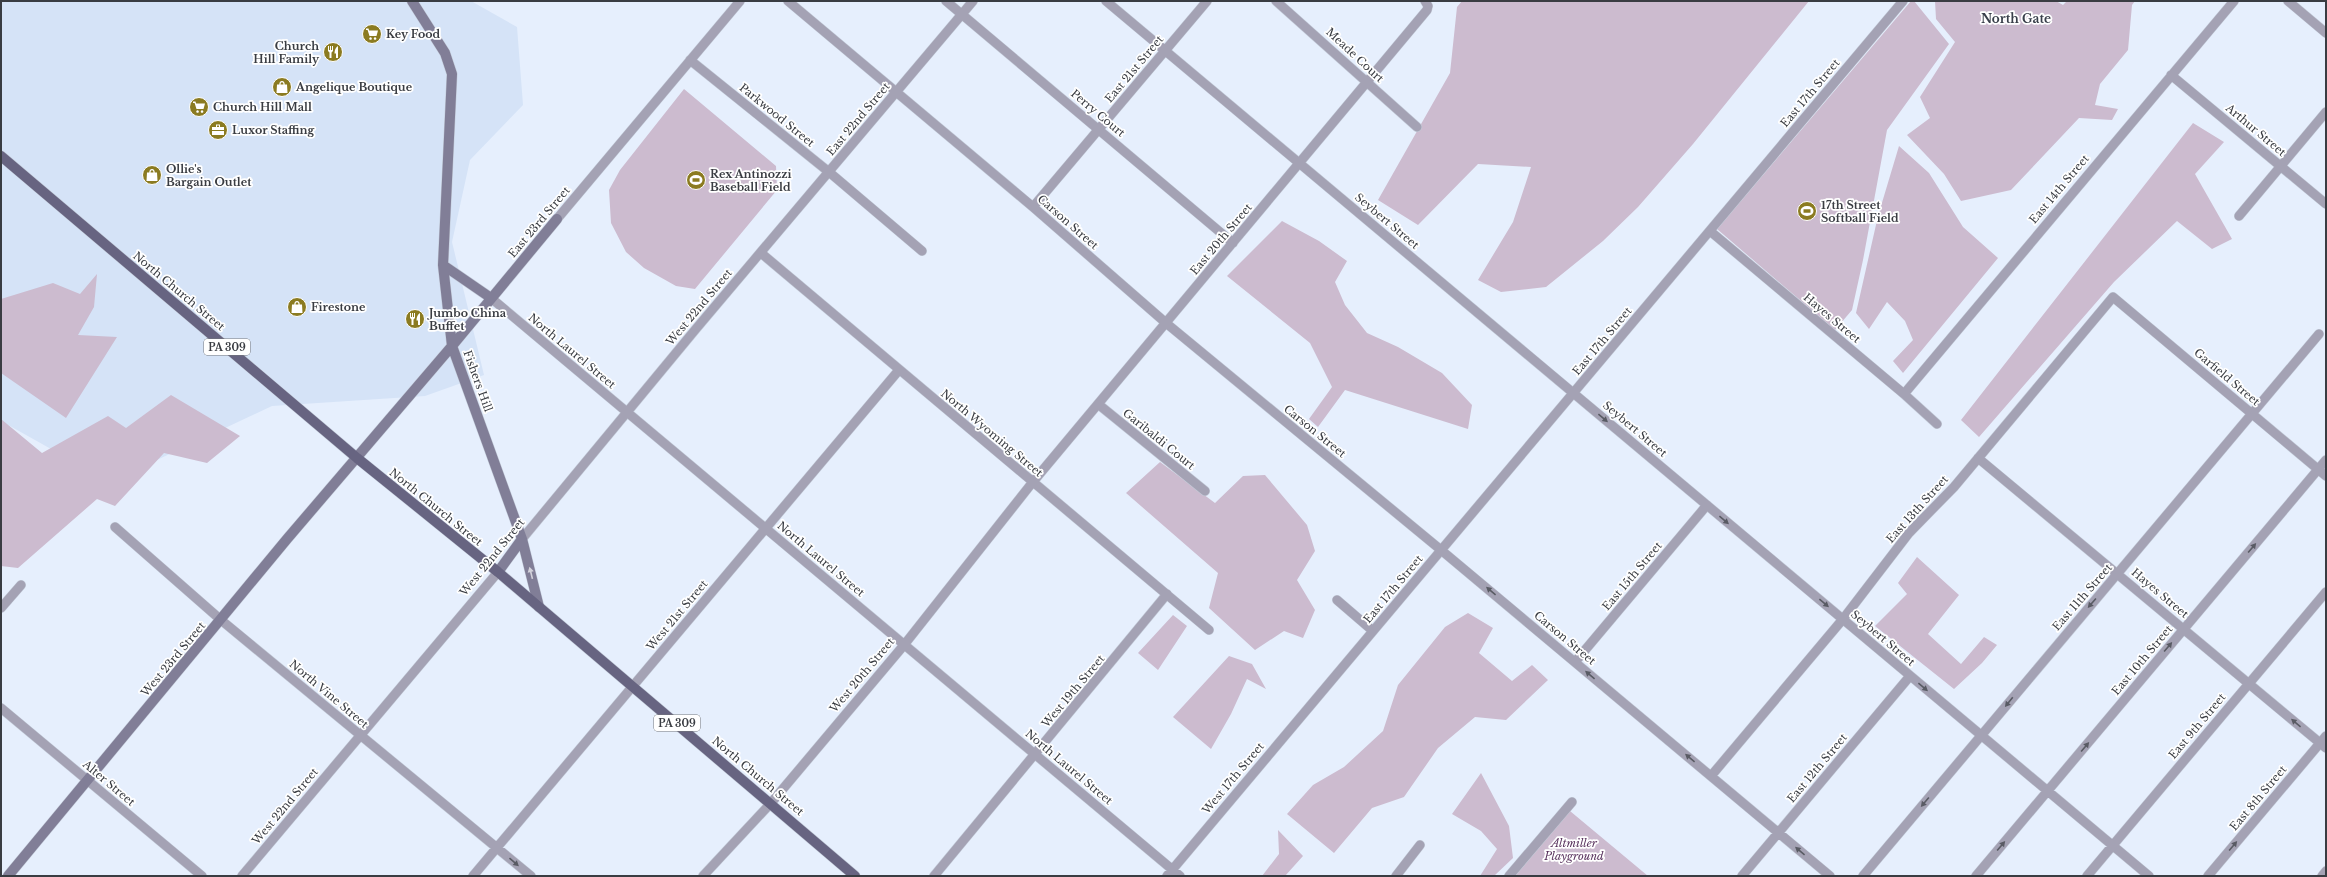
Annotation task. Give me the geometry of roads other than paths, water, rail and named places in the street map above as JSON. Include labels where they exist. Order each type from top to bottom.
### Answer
[{"type":"main road","name":"North Church Street","points":[[3,158],[357,458],[498,572],[771,802],[855,876]]},
{"type":"street","name":"Fishers Hill","points":[[412,1],[445,52],[452,74],[451,129],[445,202],[443,265],[452,346],[522,539],[539,607]]},
{"type":"street","name":"East 23rd Street","points":[[357,458],[740,1]]},
{"type":"street","name":"Carson Street","points":[[788,1],[1033,207],[1166,324],[1441,550],[1830,876]]},
{"type":"street","name":"Perry Court","points":[[946,1],[1233,243]]},
{"type":"street","name":"East 22nd Street","points":[[761,253],[973,1]]},
{"type":"street","name":"Seybert Street","points":[[1106,1],[2149,876]]},
{"type":"street","name":"East 21st Street","points":[[1033,207],[1207,1]]},
{"type":"street","name":"Meade Court","points":[[1276,1],[1309,28],[1366,83],[1417,127]]},
{"type":"street","name":"East 20th Street","points":[[1032,482],[1300,164],[1427,10],[1428,6],[1425,1]]},
{"type":"street","name":"East 17th Street","points":[[1318,696],[1903,1]]},
{"type":"street","name":"East 14th Street","points":[[1904,394],[2170,75],[2234,1]]},
{"type":"street","points":[[2288,1],[2326,33]]},
{"type":"street","name":"Parkwood Street","points":[[690,60],[829,172],[922,251]]},
{"type":"street","name":"Arthur Street","points":[[2170,75],[2326,204]]},
{"type":"street","points":[[2239,216],[2326,112]]},
{"type":"street","name":"Hayes Street","points":[[1710,231],[1904,394],[1937,424]]},
{"type":"street","name":"North Wyoming Street","points":[[761,253],[1209,630]]},
{"type":"street","name":"West 22nd Street","points":[[242,876],[359,735],[498,572],[522,539],[626,412],[761,253]]},
{"type":"street","name":"North Laurel Street","points":[[443,265],[491,298],[1035,754],[1169,873],[1180,876]]},
{"type":"street","name":"Garfield Street","points":[[2113,298],[2326,476]]},
{"type":"street","name":"East 13th Street","points":[[1711,776],[1843,619],[1909,533],[1954,487],[2113,298]]},
{"type":"street","name":"East 11th Street","points":[[1863,876],[2319,334]]},
{"type":"street","name":"West 21st Street","points":[[473,876],[899,370]]},
{"type":"street","name":"Garibaldi Court","points":[[1098,404],[1204,492]]},
{"type":"street","name":"West 23rd Street","points":[[8,876],[287,539],[357,458]]},
{"type":"street","name":"Hayes Street","points":[[1978,458],[2249,683],[2324,742]]},
{"type":"street","name":"East 10th Street","points":[[1976,876],[2326,460]]},
{"type":"street","name":"West 20th Street","points":[[703,876],[771,802],[904,644],[1032,482]]},
{"type":"street","name":"East 15th Street","points":[[1575,662],[1707,505]]},
{"type":"street","name":"North Vine Street","points":[[115,527],[221,620],[531,876]]},
{"type":"street","points":[[1,608],[20,585]]},
{"type":"street","name":"East 9th Street","points":[[2087,876],[2326,592]]},
{"type":"street","name":"West 19th Street","points":[[934,876],[1167,594]]},
{"type":"street","points":[[1337,600],[1373,631]]},
{"type":"street","name":"East 12th Street","points":[[1742,876],[1910,676]]},
{"type":"street","name":"West 17th Street","points":[[1169,873],[1318,696]]},
{"type":"street","name":"Alter Street","points":[[1,708],[202,876]]},
{"type":"street","name":"East 8th Street","points":[[2208,876],[2324,742]]},
{"type":"street","points":[[1510,875],[1572,802]]},
{"type":"street","points":[[1396,876],[1420,845]]},
{"type":"street","points":[[2322,876],[2326,871]]},
{"type":"place","name":"Key Food","points":[[372,34]]},
{"type":"place","name":"Church Hill Family","points":[[333,52]]},
{"type":"place","name":"Angelique Boutique","points":[[282,87]]},
{"type":"place","name":"Church Hill Mall","points":[[199,107]]},
{"type":"place","name":"Luxor Staffing","points":[[218,130]]},
{"type":"place","name":"Ollie's Bargain Outlet","points":[[152,175]]},
{"type":"place","name":"Rex Antinozzi Baseball Field","points":[[696,180]]},
{"type":"place","name":"17th Street Softball Field","points":[[1807,211]]},
{"type":"place","name":"Firestone","points":[[297,307]]},
{"type":"place","name":"Jumbo China Buffet","points":[[415,319]]},
{"type":"district","name":"North Gate","points":[[2016,18]]},
{"type":"park label","name":"Altmiller Playground","points":[[1574,849]]}]
